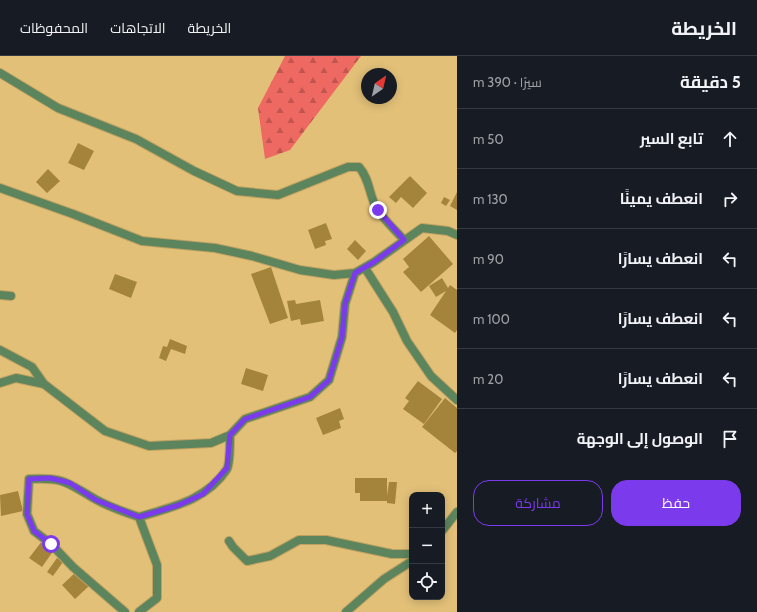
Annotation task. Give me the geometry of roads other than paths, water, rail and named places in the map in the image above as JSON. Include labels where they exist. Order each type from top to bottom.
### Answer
[{"type":"street","points":[[0,73],[58,108],[136,139],[194,171],[237,191],[278,194],[348,167],[359,167],[366,174],[369,190],[378,210],[404,240]]},
{"type":"street","points":[[0,188],[142,241],[215,248],[252,256],[300,270],[334,276],[355,273],[365,268],[422,228],[448,231],[457,235]]},
{"type":"street","points":[[365,268],[393,312],[407,341],[430,376],[457,400]]},
{"type":"street","points":[[0,350],[32,367],[44,384],[105,430],[149,446],[211,443],[230,435],[245,419],[310,397],[329,380],[342,337],[345,304],[355,273]]},
{"type":"street","points":[[0,295],[11,296]]},
{"type":"street","points":[[0,382],[16,378],[44,384]]},
{"type":"street","points":[[125,612],[34,531],[27,514],[29,479],[50,478],[70,483],[96,500],[139,517],[179,505],[203,494],[227,468],[230,435]]},
{"type":"street","points":[[444,528],[457,512]]},
{"type":"street","points":[[139,517],[157,565],[157,598],[139,612]]},
{"type":"street","points":[[229,541],[233,547],[248,561],[270,556],[299,540],[326,540],[392,554],[409,554]]},
{"type":"street","points":[[346,612],[384,578],[409,563]]}]
